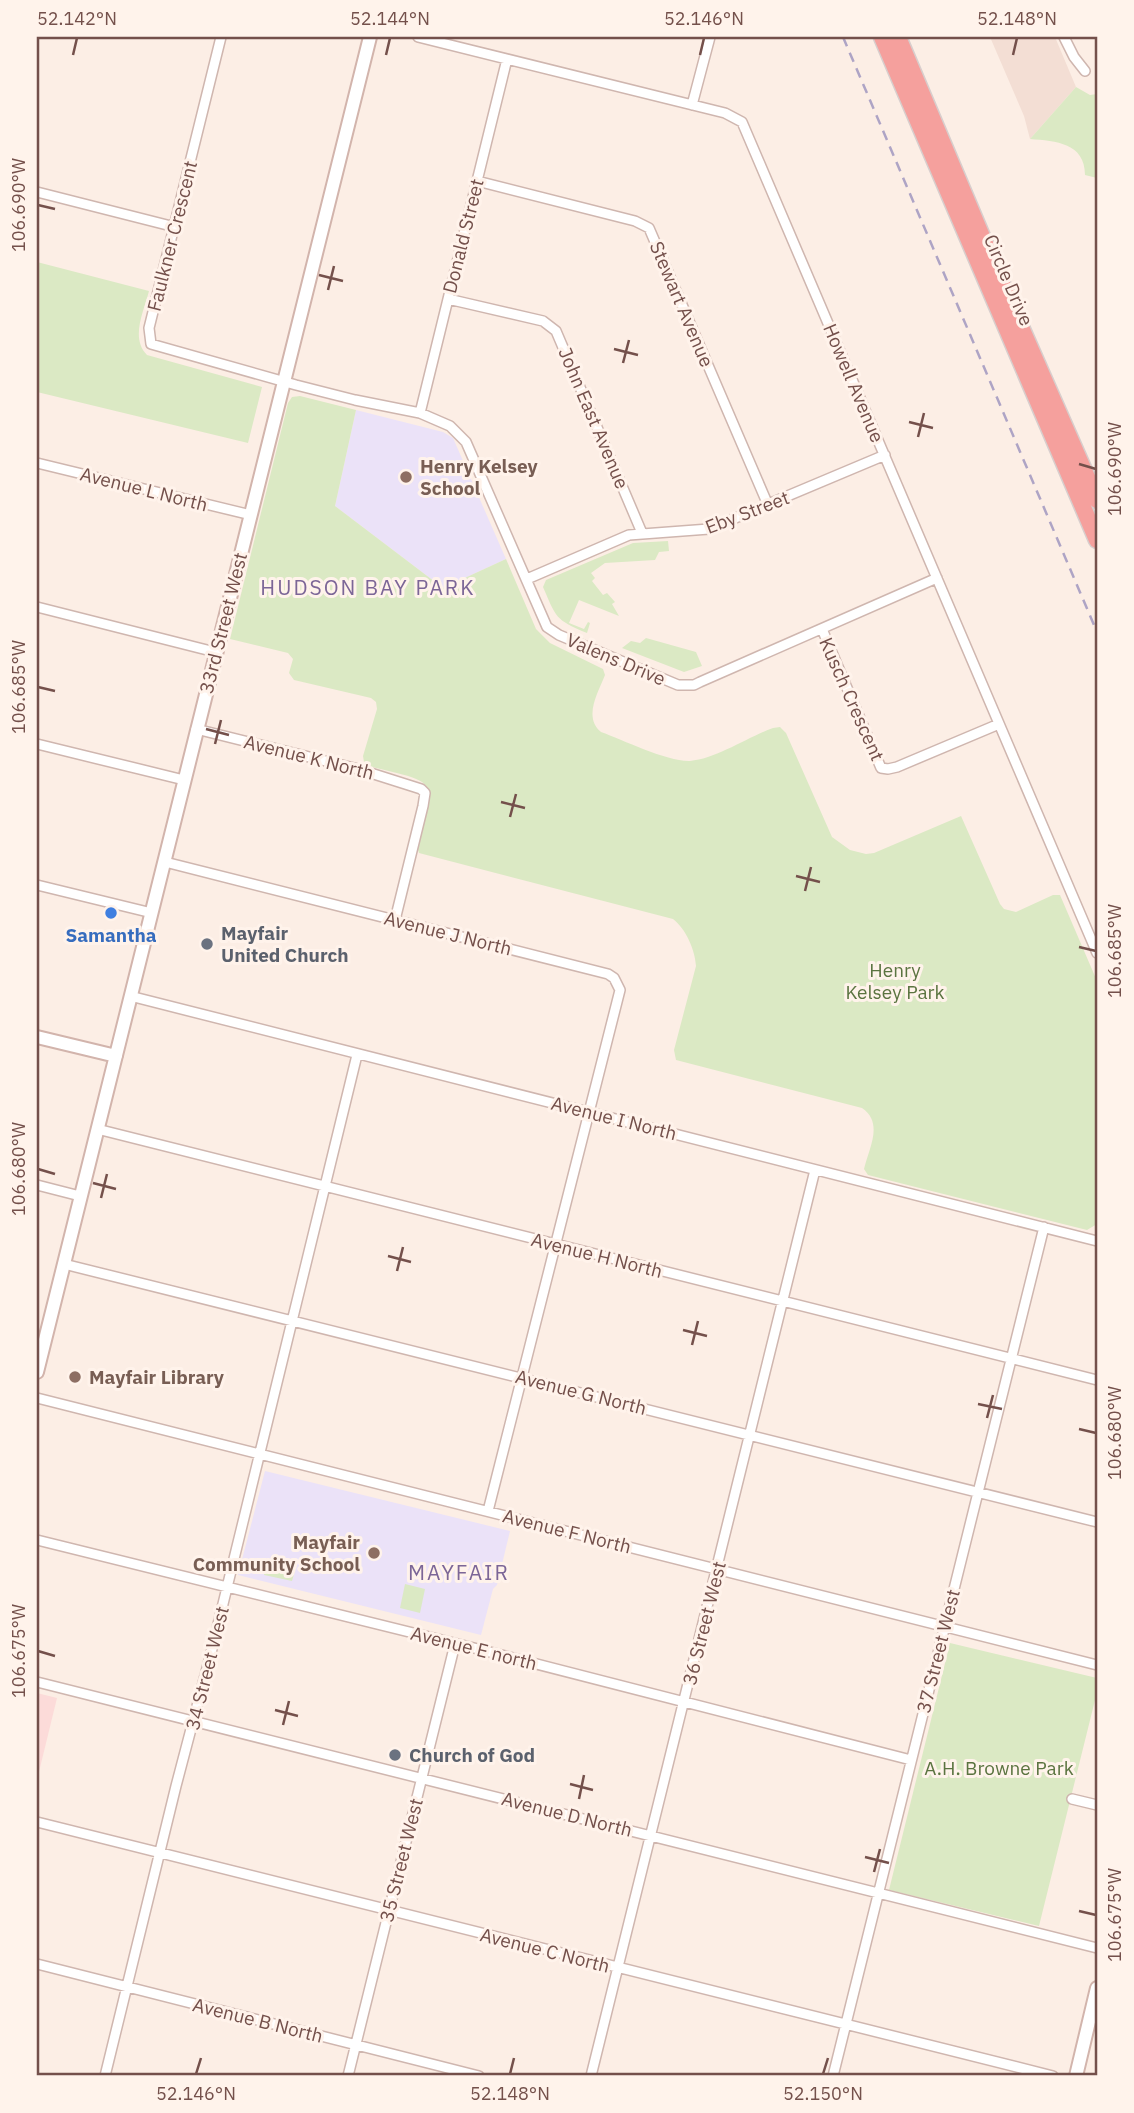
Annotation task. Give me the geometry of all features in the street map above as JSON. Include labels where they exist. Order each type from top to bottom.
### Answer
[{"type":"highway","name":"Circle Drive","points":[[882,37],[1097,540]]},
{"type":"highway","name":"Circle Drive","points":[[898,37],[1097,500]]},
{"type":"main road","name":"33rd Street West","points":[[37,1372],[42,1331],[64,1264],[370,37]]},
{"type":"main road","points":[[37,1037],[116,1056]]},
{"type":"main road","points":[[1076,2076],[1097,1988]]},
{"type":"street","name":"Faulkner Crescent","points":[[221,37],[149,328],[151,344],[282,382]]},
{"type":"street","name":"Howell Avenue","points":[[418,37],[692,104],[725,113],[741,122],[1097,953]]},
{"type":"street","points":[[692,104],[709,37]]},
{"type":"street","points":[[1064,37],[1085,71]]},
{"type":"street","name":"Donald Street","points":[[420,413],[507,59]]},
{"type":"street","name":"Stewart Avenue","points":[[477,181],[635,221],[649,228],[768,505]]},
{"type":"street","points":[[37,192],[175,227]]},
{"type":"street","name":"John East Avenue","points":[[448,299],[543,321],[556,331],[642,533]]},
{"type":"street","name":"Valens Drive","points":[[282,382],[420,413],[450,426],[466,442],[547,627],[553,632],[678,685],[694,685],[937,578]]},
{"type":"street","name":"Eby Street","points":[[527,579],[629,535],[709,529],[884,455]]},
{"type":"street","name":"Avenue L North","points":[[37,463],[251,515]]},
{"type":"street","points":[[37,607],[215,652]]},
{"type":"street","name":"Kusch Crescent","points":[[822,629],[881,768],[897,767],[999,724]]},
{"type":"street","name":"Avenue K North","points":[[196,729],[358,769],[421,789],[425,793],[423,806],[395,920]]},
{"type":"street","points":[[37,744],[184,780]]},
{"type":"street","name":"Avenue J North","points":[[165,862],[608,974],[614,978],[620,990],[589,1111]]},
{"type":"street","points":[[37,885],[152,913]]},
{"type":"street","name":"Avenue I North","points":[[130,996],[1097,1241]]},
{"type":"street","name":"34 Street West","points":[[105,2076],[357,1055]]},
{"type":"street","points":[[488,1511],[589,1111]]},
{"type":"street","name":"Avenue H North","points":[[97,1129],[1097,1380]]},
{"type":"street","name":"36 Street West","points":[[591,2076],[815,1170]]},
{"type":"street","points":[[37,1185],[80,1196]]},
{"type":"street","name":"37 Street West","points":[[833,2076],[1044,1227]]},
{"type":"street","name":"Avenue G North","points":[[64,1264],[293,1319],[1097,1522]]},
{"type":"street","name":"Avenue F North","points":[[37,1398],[1097,1665]]},
{"type":"street","name":"Avenue E north","points":[[37,1540],[911,1760]]},
{"type":"street","name":"35 Street West","points":[[348,2076],[455,1644]]},
{"type":"street","name":"Avenue D North","points":[[37,1682],[1097,1948]]},
{"type":"street","points":[[1073,1799],[1097,1805]]},
{"type":"street","name":"Avenue C North","points":[[37,1822],[1052,2076]]},
{"type":"street","name":"Avenue B North","points":[[37,1964],[479,2076]]},
{"type":"shaded area","points":[[990,37],[1055,37],[1076,87],[1030,139],[1024,116]]},
{"type":"shaded area","name":"Henry Kelsey School","points":[[356,410],[443,432],[453,438],[506,559],[443,588],[335,506]]},
{"type":"shaded area","name":"Mayfair Community School","points":[[265,1471],[510,1531],[481,1635],[238,1575]]},
{"type":"shaded area","points":[[37,1693],[57,1698],[37,1780]]},
{"type":"green space","points":[[1076,87],[1090,95],[1097,94],[1097,178],[1085,175],[1084,164],[1074,150],[1059,143],[1030,139]]},
{"type":"green space","points":[[37,262],[149,291],[139,333],[139,341],[147,355],[262,387],[248,443],[37,392]]},
{"type":"green space","name":"Henry Kelsey Park","points":[[300,396],[356,410],[335,506],[443,588],[506,559],[536,629],[550,643],[603,669],[605,675],[593,712],[593,719],[601,732],[658,754],[690,761],[710,756],[780,727],[786,733],[832,837],[850,850],[874,853],[961,816],[1004,909],[1016,912],[1053,895],[1060,895],[1097,981],[1097,1224],[1087,1230],[868,1175],[864,1169],[874,1128],[869,1114],[862,1108],[676,1060],[674,1050],[696,966],[689,940],[673,919],[419,853],[417,847],[429,795],[427,787],[409,776],[368,766],[364,762],[363,756],[377,709],[376,702],[371,698],[294,680],[289,673],[293,659],[288,653],[230,639],[288,403],[292,397]]},
{"type":"green space","points":[[668,541],[669,551],[659,552],[655,560],[605,563],[591,573],[595,578],[592,581],[603,595],[607,593],[615,602],[612,604],[619,616],[579,600],[569,623],[584,629],[588,622],[590,623],[587,633],[562,621],[554,611],[543,587],[546,580],[633,543]]},
{"type":"green space","points":[[646,638],[696,652],[702,666],[684,672],[622,648],[631,641],[640,643]]},
{"type":"green space","points":[[272,1558],[297,1564],[292,1581],[264,1575],[267,1560]]},
{"type":"green space","points":[[405,1584],[425,1589],[420,1613],[400,1608]]},
{"type":"green space","name":"A.H. Browne Park","points":[[950,1643],[1097,1678],[1097,1692],[1039,1926],[889,1890]]},
{"type":"railway","points":[[843,37],[1097,632]]},
{"type":"place","name":"Henry Kelsey School","points":[[406,477]]},
{"type":"place","name":"Samantha","points":[[111,913]]},
{"type":"place","name":"Mayfair United Church","points":[[207,944]]},
{"type":"place","name":"Mayfair Library","points":[[75,1377]]},
{"type":"place","name":"Mayfair Community School","points":[[374,1553]]},
{"type":"place","name":"Church of God","points":[[395,1755]]},
{"type":"district","name":"HUDSON BAY PARK","points":[[368,588]]},
{"type":"district","name":"MAYFAIR","points":[[459,1573]]}]
